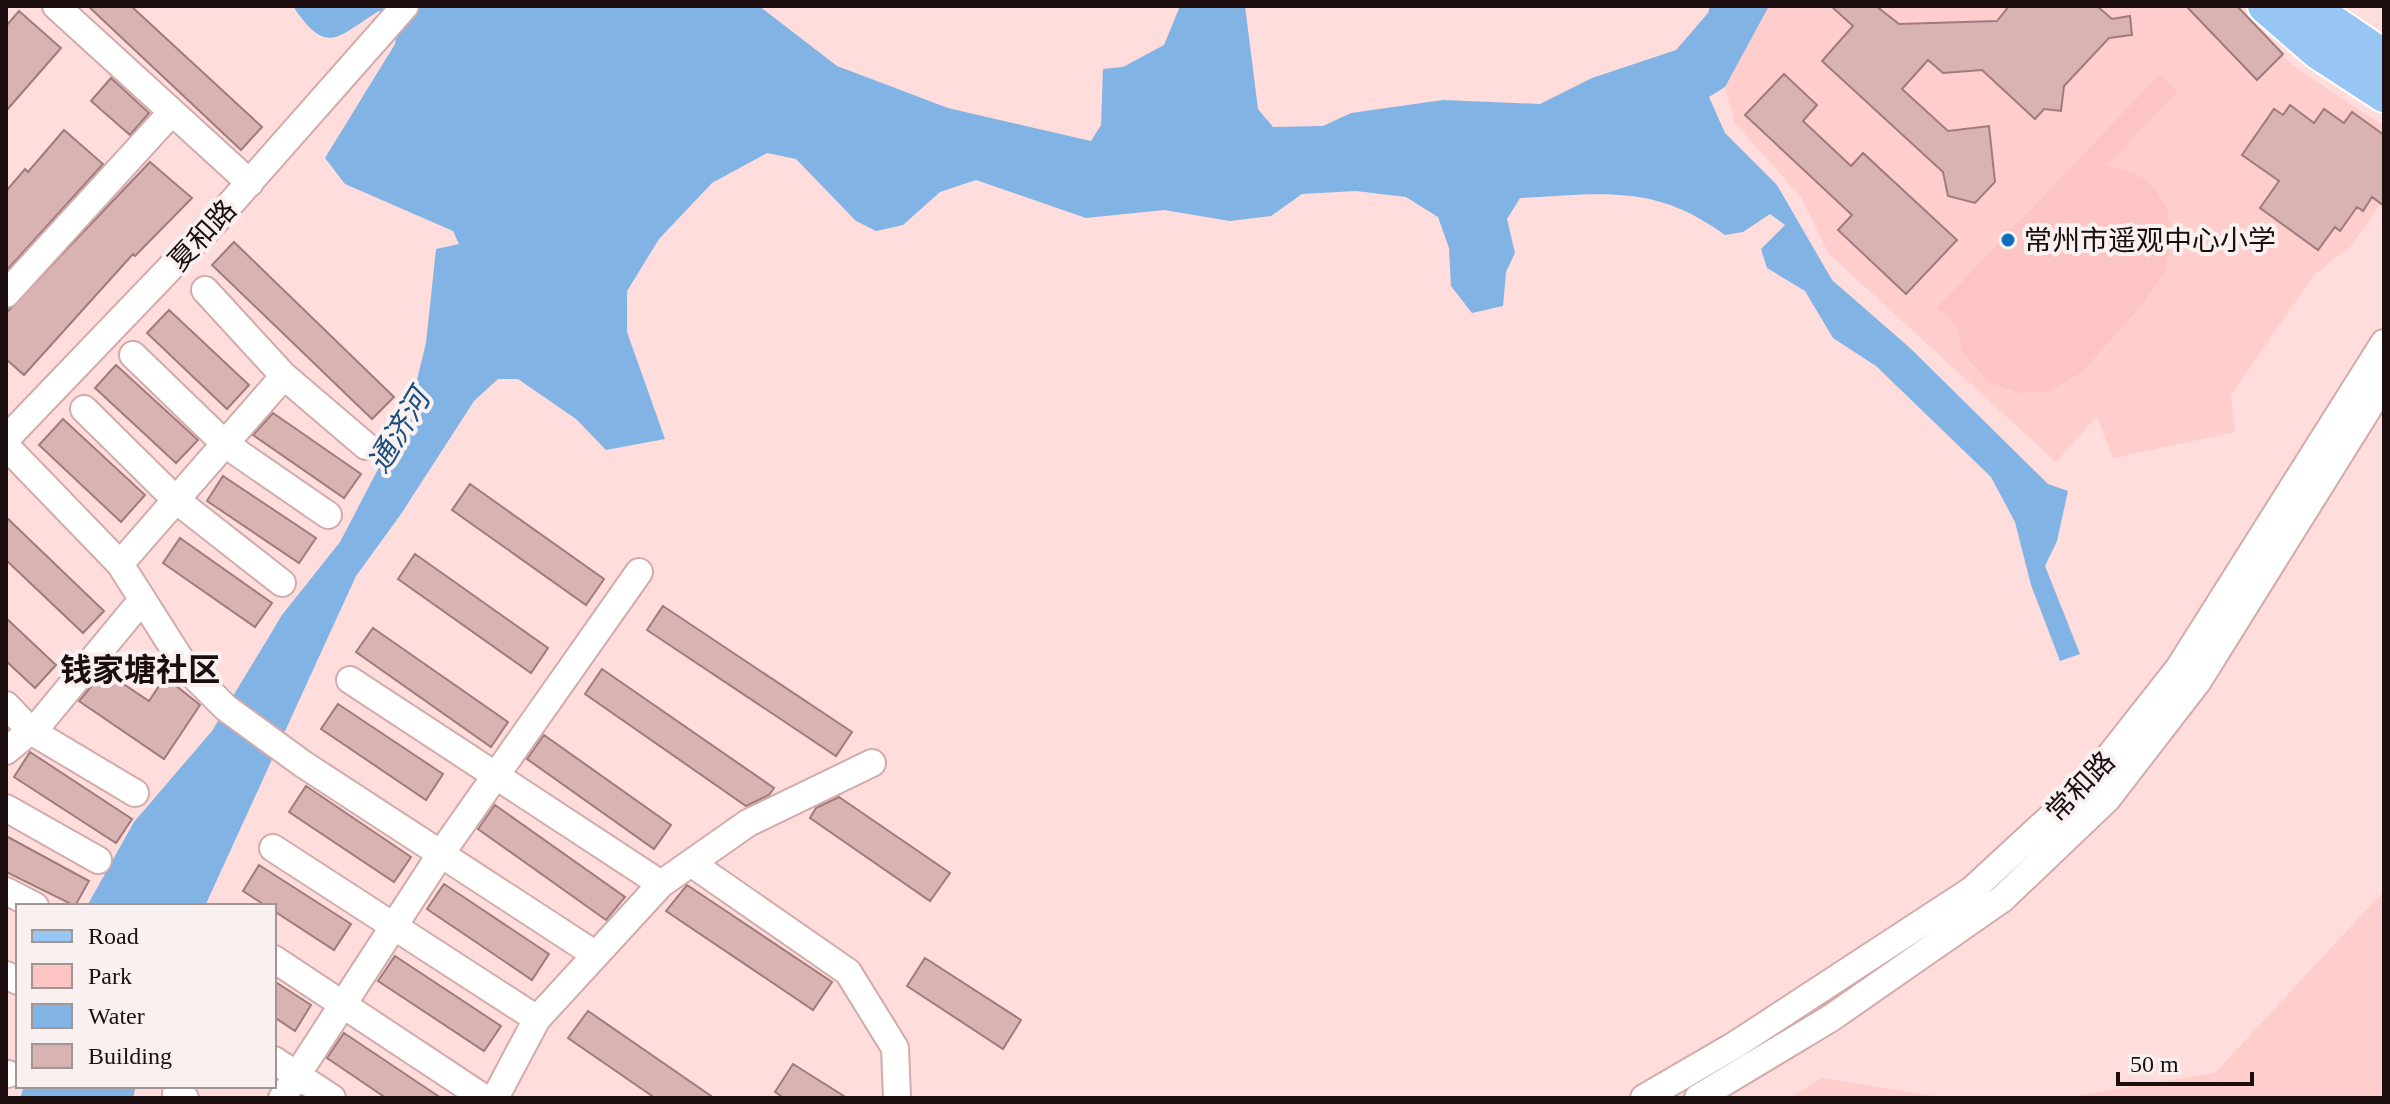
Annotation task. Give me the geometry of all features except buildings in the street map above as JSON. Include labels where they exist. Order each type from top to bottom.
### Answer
[{"type":"main road","points":[[2265,6],[2318,52],[2384,95]]},
{"type":"main road","points":[[2309,6],[2384,57]]},
{"type":"street","points":[[56,6],[250,183]]},
{"type":"street","name":"夏和路","points":[[6,439],[250,183],[397,14]]},
{"type":"street","points":[[6,294],[172,112]]},
{"type":"street","points":[[205,290],[284,376],[366,446]]},
{"type":"street","name":"常和路","points":[[1644,1098],[1735,1045],[1972,890],[2090,781],[2179,668],[2384,343]]},
{"type":"street","points":[[133,355],[225,444],[328,515]]},
{"type":"street","points":[[120,564],[284,376]]},
{"type":"street","name":"常和路","points":[[1698,1098],[1831,1018],[2002,899],[2107,799],[2198,681],[2384,383]]},
{"type":"street","points":[[84,409],[176,500],[282,583]]},
{"type":"street","points":[[6,446],[120,564],[186,668],[226,708],[303,764],[596,955]]},
{"type":"street","points":[[282,1098],[442,852],[639,572]]},
{"type":"street","points":[[6,751],[31,731],[142,600]]},
{"type":"street","points":[[350,680],[661,884]]},
{"type":"street","points":[[6,705],[31,731],[135,793]]},
{"type":"street","points":[[495,1098],[537,1019],[661,884],[748,823],[872,763]]},
{"type":"street","points":[[6,808],[98,860]]},
{"type":"street","points":[[273,848],[537,1019]]},
{"type":"street","points":[[691,863],[848,972],[895,1048],[897,1098]]},
{"type":"street","points":[[6,891],[31,904]]},
{"type":"street","points":[[276,960],[484,1098]]},
{"type":"street","points":[[276,1061],[332,1098]]},
{"type":"shaded area","name":"常州市遥观中心小学","points":[[1769,6],[2235,6],[2292,65],[2384,126],[2384,199],[2352,245],[2313,276],[2231,395],[2235,432],[2113,458],[2097,416],[2056,462],[1828,253],[1802,198],[1735,123],[1725,87]]},
{"type":"shaded area","points":[[2384,891],[2384,1098],[2062,1098],[2215,1073]]},
{"type":"shaded area","points":[[1822,1078],[1948,1098],[1789,1098]]},
{"type":"green space","points":[[2160,74],[2178,91],[2107,165],[2135,174],[2155,188],[2168,210],[2171,244],[2164,274],[2140,307],[2081,373],[2049,391],[2020,393],[1989,382],[1963,354],[1957,326],[1937,308]]},
{"type":"water","name":"通济河","points":[[293,6],[759,6],[837,66],[948,108],[1091,141],[1101,125],[1103,69],[1123,67],[1164,45],[1180,6],[1245,6],[1258,109],[1273,127],[1323,126],[1351,113],[1443,100],[1540,104],[1592,78],[1676,50],[1708,13],[1710,6],[1769,6],[1725,87],[1709,97],[1725,133],[1777,185],[1832,280],[1910,348],[2048,484],[2068,491],[2057,541],[2045,566],[2080,654],[2060,661],[2031,585],[2015,522],[1991,477],[1876,366],[1833,338],[1805,291],[1767,268],[1761,249],[1785,225],[1770,214],[1743,232],[1725,235],[1699,218],[1651,199],[1603,194],[1520,198],[1507,219],[1515,253],[1506,272],[1503,306],[1472,313],[1451,286],[1449,248],[1438,217],[1406,197],[1356,191],[1302,194],[1271,216],[1230,221],[1164,210],[1086,218],[976,180],[940,192],[903,225],[876,231],[856,221],[796,159],[767,153],[712,183],[659,239],[627,291],[627,332],[665,439],[606,450],[576,419],[518,379],[498,379],[474,401],[401,514],[356,576],[206,904],[88,904],[134,822],[212,731],[282,615],[340,542],[410,408],[426,343],[436,249],[459,244],[453,231],[345,184],[325,158],[395,44],[397,31],[386,14],[379,11],[333,37],[324,37],[305,22]]},
{"type":"water","points":[[23,1088],[136,1088],[133,1098],[20,1098]]},
{"type":"place","name":"常州市遥观中心小学","points":[[2008,240]]},
{"type":"district","name":"钱家塘社区","points":[[140,670]]}]
